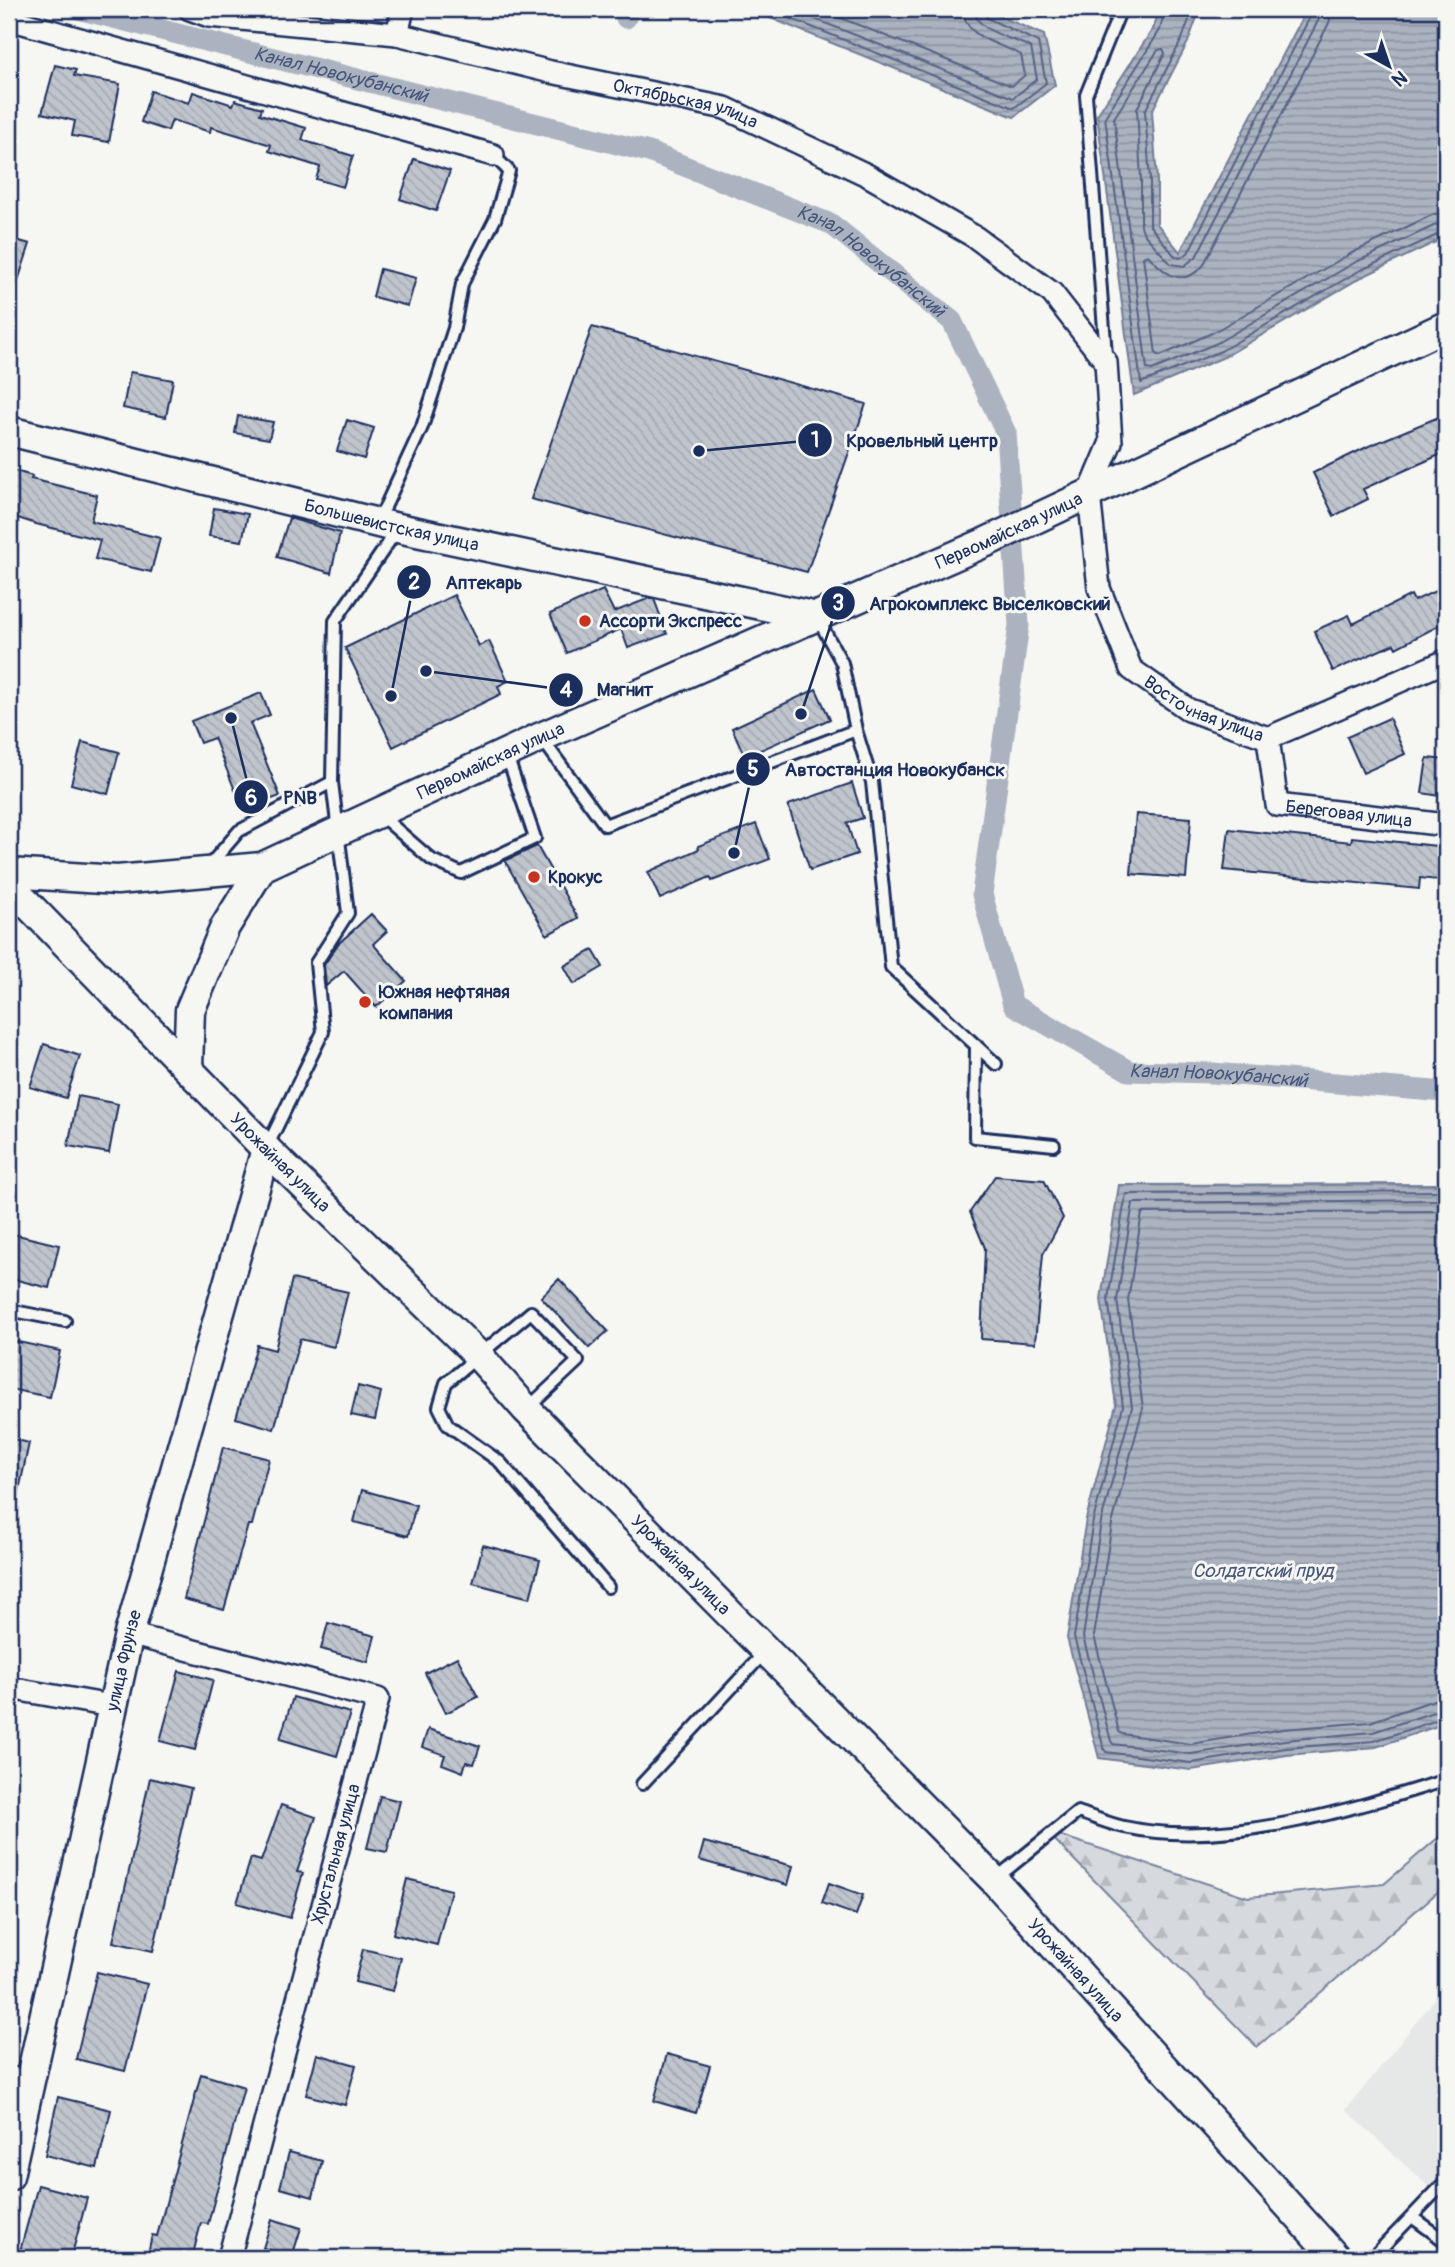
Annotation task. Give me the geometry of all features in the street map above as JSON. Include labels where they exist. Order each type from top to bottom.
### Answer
[{"type":"main road","name":"Первомайская улица","points":[[9,873],[117,880],[262,867],[541,737],[984,543],[1446,326]]},
{"type":"main road","name":"Большевистская улица","points":[[9,431],[388,526],[817,617]]},
{"type":"main road","points":[[188,1067],[190,1010],[225,926],[262,867]]},
{"type":"main road","name":"Урожайная улица","points":[[9,885],[266,1149],[479,1356],[526,1409],[994,1880],[1336,2258]]},
{"type":"main road","name":"улица Фрунзе","points":[[9,2176],[19,2080],[129,1634],[266,1149]]},
{"type":"street","name":"Октябрьская улица","points":[[190,9],[209,16],[397,34],[551,72],[725,108],[867,175],[975,237],[1052,293],[1106,362]]},
{"type":"street","points":[[397,34],[403,9]]},
{"type":"street","points":[[9,19],[493,155]]},
{"type":"street","points":[[1089,494],[1111,442],[1106,362]]},
{"type":"street","name":"Восточная улица","points":[[1089,494],[1099,588],[1131,669],[1189,710],[1268,738],[1446,661]]},
{"type":"street","name":"Береговая улица","points":[[1268,738],[1277,805],[1446,825]]},
{"type":"street","name":"Хрустальная улица","points":[[129,1634],[378,1699],[229,2258]]},
{"type":"street","points":[[9,1688],[111,1706]]},
{"type":"lane","points":[[1106,362],[1086,95],[1121,9]]},
{"type":"lane","points":[[266,1149],[323,1031],[316,963],[348,913],[332,782],[335,621],[388,526],[454,328],[462,284],[495,219],[509,172],[493,155]]},
{"type":"lane","points":[[817,617],[842,663],[856,730],[873,782],[891,967],[996,1064]]},
{"type":"lane","points":[[541,737],[605,825],[856,730]]},
{"type":"lane","points":[[376,812],[432,860],[461,873],[535,838],[506,753]]},
{"type":"lane","points":[[204,872],[239,831],[332,782]]},
{"type":"lane","points":[[976,1045],[975,1137],[1054,1145]]},
{"type":"lane","points":[[9,1310],[65,1321]]},
{"type":"lane","points":[[526,1409],[578,1361],[531,1312],[446,1383],[439,1407],[448,1425],[500,1462],[608,1587]]},
{"type":"lane","points":[[642,1784],[767,1650]]},
{"type":"lane","points":[[994,1880],[1078,1812],[1124,1827],[1193,1834],[1280,1824],[1363,1806],[1446,1780]]},
{"type":"lane","points":[[1372,2258],[1446,2181]]},
{"type":"lane","points":[[1412,2217],[1446,2242]]},
{"type":"shaded area","points":[[1446,1985],[1446,2203],[1346,2110]]},
{"type":"green space","points":[[1046,1831],[1248,1897],[1384,1884],[1446,1831],[1446,1885],[1257,2047]]},
{"type":"water","points":[[748,9],[983,9],[1044,35],[1055,85],[1014,117]]},
{"type":"water","points":[[1159,9],[1200,9],[1188,42],[1152,111],[1157,224],[1180,252],[1307,9],[1446,9],[1446,237],[1362,277],[1224,357],[1134,395],[1097,115],[1154,27]]},
{"type":"water","name":"Солдатский пруд","points":[[1446,1184],[1446,1723],[1376,1747],[1287,1755],[1191,1770],[1099,1758],[1067,1638],[1086,1519],[1116,1405],[1101,1299],[1119,1185]]},
{"type":"building","points":[[55,65],[76,70],[74,76],[120,84],[109,142],[72,136],[75,121],[42,113]]},
{"type":"building","points":[[151,91],[189,103],[193,92],[233,105],[235,100],[262,108],[260,114],[306,128],[302,140],[353,156],[343,187],[316,179],[320,167],[269,151],[271,145],[211,127],[210,132],[172,120],[168,131],[141,122]]},
{"type":"building","points":[[414,159],[450,171],[436,211],[400,199]]},
{"type":"building","points":[[9,238],[30,244],[12,299],[9,299]]},
{"type":"building","points":[[380,269],[416,278],[408,306],[373,297]]},
{"type":"building","points":[[592,327],[866,404],[807,572],[531,499]]},
{"type":"building","points":[[130,372],[173,380],[166,417],[123,408]]},
{"type":"building","points":[[1446,414],[1446,452],[1363,489],[1368,499],[1334,516],[1313,473]]},
{"type":"building","points":[[238,416],[273,422],[269,439],[235,433]]},
{"type":"building","points":[[347,420],[374,428],[364,459],[337,451]]},
{"type":"building","points":[[9,469],[32,476],[31,479],[97,495],[91,521],[160,538],[151,572],[95,559],[100,540],[9,515]]},
{"type":"building","points":[[214,508],[248,514],[242,541],[209,536]]},
{"type":"building","points":[[289,518],[340,533],[331,573],[277,557]]},
{"type":"building","points":[[1446,586],[1446,622],[1396,648],[1394,644],[1333,671],[1314,631],[1349,615],[1353,624],[1411,595],[1414,601]]},
{"type":"building","points":[[603,590],[614,612],[650,598],[654,599],[667,634],[628,648],[621,629],[567,653],[550,614]]},
{"type":"building","points":[[454,595],[479,646],[489,641],[508,681],[498,686],[501,694],[393,747],[345,648]]},
{"type":"building","points":[[816,689],[830,719],[745,757],[732,728]]},
{"type":"building","points":[[261,693],[270,715],[250,723],[280,796],[243,810],[214,738],[200,743],[191,721]]},
{"type":"building","points":[[1389,718],[1405,754],[1363,773],[1347,737]]},
{"type":"building","points":[[82,742],[119,752],[108,794],[71,784]]},
{"type":"building","points":[[1427,758],[1446,760],[1446,797],[1422,793]]},
{"type":"building","points":[[852,783],[863,818],[847,823],[857,854],[810,870],[788,805]]},
{"type":"building","points":[[1136,814],[1191,818],[1186,878],[1131,874]]},
{"type":"building","points":[[756,824],[770,859],[712,881],[710,877],[660,899],[648,872],[699,849],[698,846]]},
{"type":"building","points":[[1229,829],[1351,842],[1352,837],[1446,847],[1446,881],[1420,878],[1419,889],[1224,870]]},
{"type":"building","points":[[537,846],[578,918],[547,935],[505,861]]},
{"type":"building","points":[[371,914],[387,931],[373,944],[406,981],[376,1007],[344,971],[326,986],[324,965],[338,944]]},
{"type":"building","points":[[593,950],[603,967],[574,984],[564,966]]},
{"type":"building","points":[[44,1044],[80,1056],[66,1098],[30,1087]]},
{"type":"building","points":[[78,1096],[118,1104],[109,1153],[68,1146]]},
{"type":"building","points":[[995,1176],[1044,1180],[1063,1218],[1043,1254],[1035,1343],[981,1339],[985,1248],[970,1212]]},
{"type":"building","points":[[9,1233],[59,1245],[49,1288],[9,1278]]},
{"type":"building","points":[[292,1279],[348,1292],[334,1347],[300,1339],[274,1429],[236,1418],[257,1345],[275,1350]]},
{"type":"building","points":[[559,1279],[608,1331],[589,1348],[541,1297]]},
{"type":"building","points":[[9,1340],[60,1351],[50,1397],[9,1389]]},
{"type":"building","points":[[358,1386],[381,1392],[375,1420],[351,1415]]},
{"type":"building","points":[[9,1438],[29,1443],[16,1505],[9,1505]]},
{"type":"building","points":[[223,1447],[269,1459],[252,1525],[248,1525],[224,1610],[184,1599]]},
{"type":"building","points":[[362,1490],[416,1505],[408,1536],[354,1522]]},
{"type":"building","points":[[483,1545],[540,1560],[530,1598],[473,1583]]},
{"type":"building","points":[[328,1623],[375,1636],[368,1662],[321,1649]]},
{"type":"building","points":[[457,1657],[478,1697],[446,1713],[425,1673]]},
{"type":"building","points":[[179,1671],[213,1680],[195,1750],[160,1741]]},
{"type":"building","points":[[293,1697],[350,1713],[337,1756],[280,1739]]},
{"type":"building","points":[[428,1729],[480,1746],[474,1764],[466,1762],[463,1772],[442,1764],[445,1755],[422,1747]]},
{"type":"building","points":[[150,1778],[191,1788],[153,1951],[113,1942]]},
{"type":"building","points":[[380,1796],[400,1801],[387,1852],[367,1848]]},
{"type":"building","points":[[281,1805],[316,1817],[297,1872],[303,1873],[290,1918],[237,1903],[251,1858],[261,1861]]},
{"type":"building","points":[[704,1842],[793,1866],[788,1885],[699,1860]]},
{"type":"building","points":[[407,1879],[451,1890],[437,1945],[393,1934]]},
{"type":"building","points":[[829,1883],[863,1895],[856,1915],[822,1903]]},
{"type":"building","points":[[363,1949],[401,1958],[393,1991],[355,1982]]},
{"type":"building","points":[[97,1972],[147,1984],[125,2071],[76,2059]]},
{"type":"building","points":[[317,2054],[356,2065],[345,2105],[306,2095]]},
{"type":"building","points":[[667,2054],[710,2066],[696,2113],[654,2101]]},
{"type":"building","points":[[201,2074],[244,2087],[208,2224],[201,2223],[192,2258],[147,2258],[152,2235],[157,2236]]},
{"type":"building","points":[[58,2097],[111,2110],[97,2168],[45,2155]]},
{"type":"building","points":[[289,2152],[322,2161],[313,2197],[280,2188]]},
{"type":"building","points":[[38,2185],[87,2198],[71,2258],[47,2258],[20,2251]]},
{"type":"building","points":[[272,2219],[301,2228],[292,2257],[263,2248]]},
{"type":"waterway","name":"Канал Новокубанский","points":[[78,9],[649,152],[831,224],[952,321],[1006,433],[1019,625],[982,894],[1013,1005],[1129,1071],[1213,1073],[1446,1092]]},
{"type":"waterway","points":[[626,18],[629,9]]},
{"type":"place","name":"Кровельный центр","points":[[699,451]]},
{"type":"place","name":"Ассорти Экспресс","points":[[585,621]]},
{"type":"place","name":"Магнит","points":[[426,671]]},
{"type":"place","name":"Аптекарь","points":[[391,696]]},
{"type":"place","name":"Агрокомплекс Выселковский","points":[[801,714]]},
{"type":"place","name":"PNB","points":[[231,718]]},
{"type":"place","name":"Автостанция Новокубанск","points":[[734,853]]},
{"type":"place","name":"Крокус","points":[[534,877]]},
{"type":"place","name":"Южная нефтяная компания","points":[[365,1002]]}]
